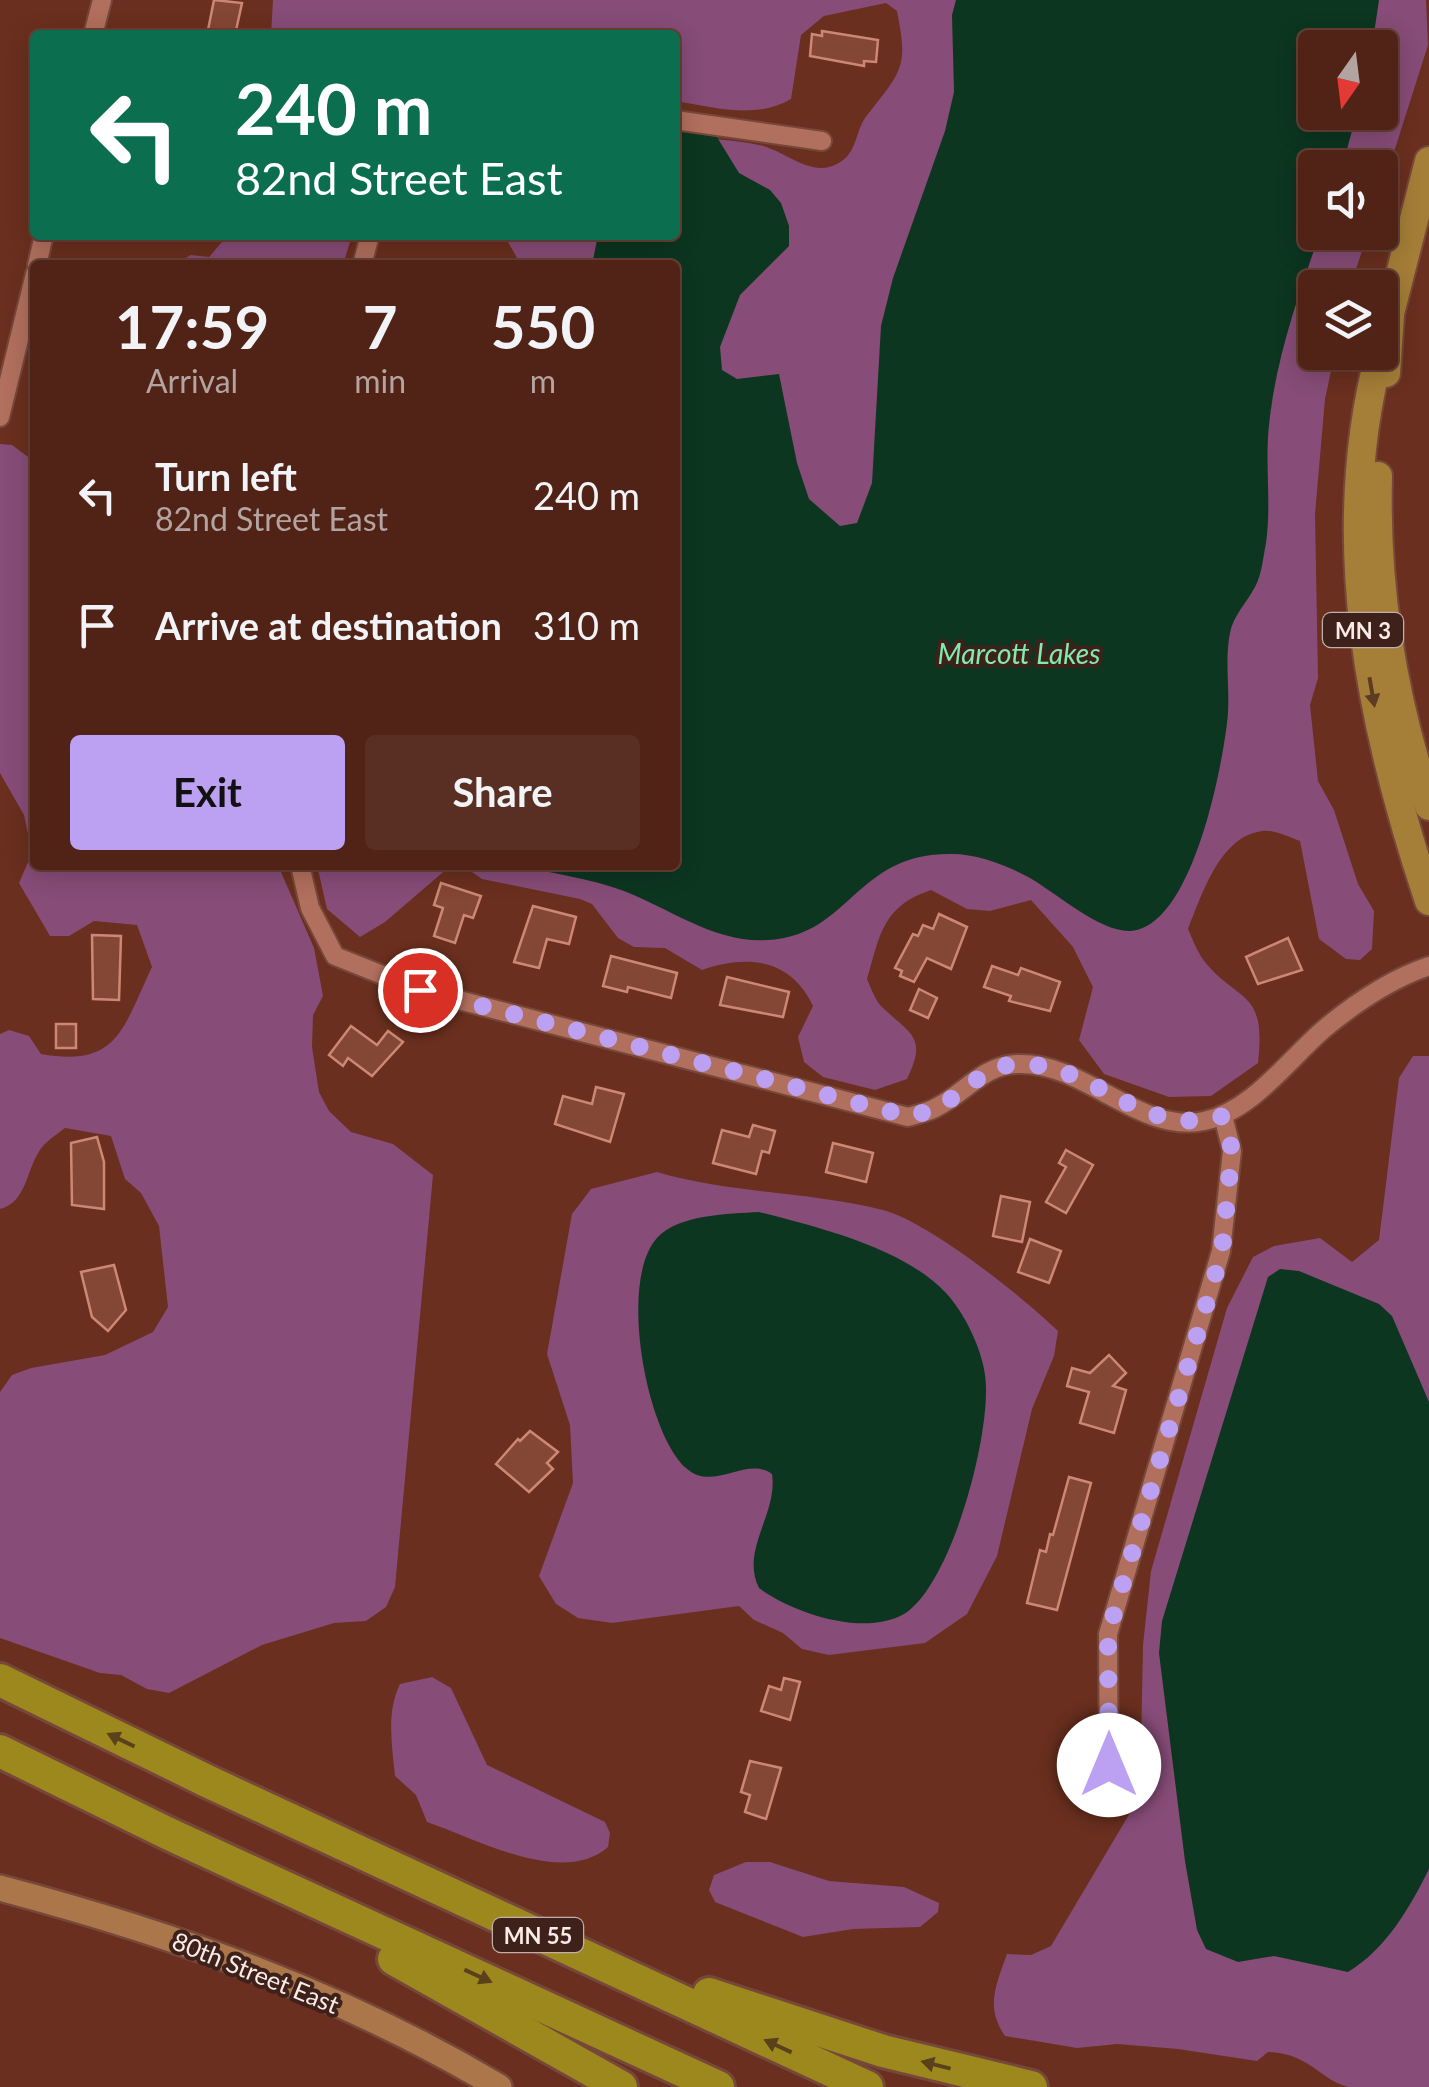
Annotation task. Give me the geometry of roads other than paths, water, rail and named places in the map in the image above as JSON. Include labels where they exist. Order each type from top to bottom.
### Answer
[{"type":"highway","name":"MN 55","points":[[0,1680],[208,1782],[866,2087]]},
{"type":"highway","name":"MN 55","points":[[0,1751],[167,1833],[718,2087]]},
{"type":"highway","points":[[208,1782],[514,1918],[650,1973],[883,2051],[1031,2087]]},
{"type":"highway","points":[[167,1833],[621,2087]]},
{"type":"main road","name":"MN 3","points":[[1398,283],[1429,160]]},
{"type":"main road","name":"MN 3","points":[[1376,370],[1366,410],[1359,482],[1361,605],[1384,753],[1429,901]]},
{"type":"main road","name":"MN 3","points":[[1386,370],[1379,463],[1380,570],[1394,669],[1429,806]]},
{"type":"street","points":[[94,30],[102,0]]},
{"type":"street","points":[[680,121],[822,141]]},
{"type":"street","points":[[0,417],[30,294]]},
{"type":"street","points":[[301,870],[310,908],[335,956],[420,990],[908,1116],[937,1108],[990,1069],[1014,1064],[1064,1071],[1166,1120],[1200,1122],[1223,1116],[1354,1007],[1410,972],[1429,966]]},
{"type":"street","points":[[1109,1797],[1108,1634],[1222,1252],[1232,1150],[1223,1116]]},
{"type":"street","name":"80th Street East","points":[[0,1888],[136,1926],[258,1970],[378,2022],[500,2087]]},
{"type":"water","name":"Marcott Lakes","points":[[956,0],[1379,0],[1375,30],[1298,30],[1298,130],[1352,130],[1347,150],[1298,150],[1298,250],[1314,250],[1308,270],[1298,270],[1298,299],[1271,411],[1263,560],[1257,582],[1230,633],[1224,746],[1210,810],[1186,877],[1170,904],[1151,923],[1130,931],[1092,919],[1030,878],[992,861],[952,854],[922,856],[878,875],[810,929],[765,940],[723,935],[611,886],[539,870],[680,870],[680,260],[593,260],[597,240],[680,240],[680,133],[686,129],[712,129],[739,173],[770,190],[781,203],[789,226],[789,246],[740,295],[720,347],[722,370],[737,379],[779,374],[797,463],[809,499],[840,526],[857,523],[872,483],[881,326],[893,278],[945,131],[954,92],[952,15]]},
{"type":"water","points":[[759,1212],[859,1241],[907,1263],[953,1301],[980,1354],[986,1400],[966,1504],[953,1540],[922,1598],[904,1614],[888,1621],[829,1619],[790,1606],[759,1588],[754,1560],[770,1503],[772,1474],[751,1469],[718,1476],[696,1475],[672,1450],[659,1423],[649,1391],[638,1320],[645,1259],[657,1238],[678,1224]]},
{"type":"water","points":[[1280,1269],[1299,1271],[1379,1304],[1392,1316],[1429,1402],[1429,1869],[1385,1940],[1348,1972],[1274,1956],[1238,1962],[1206,1949],[1197,1930],[1185,1861],[1159,1653],[1162,1621],[1268,1277]]}]
